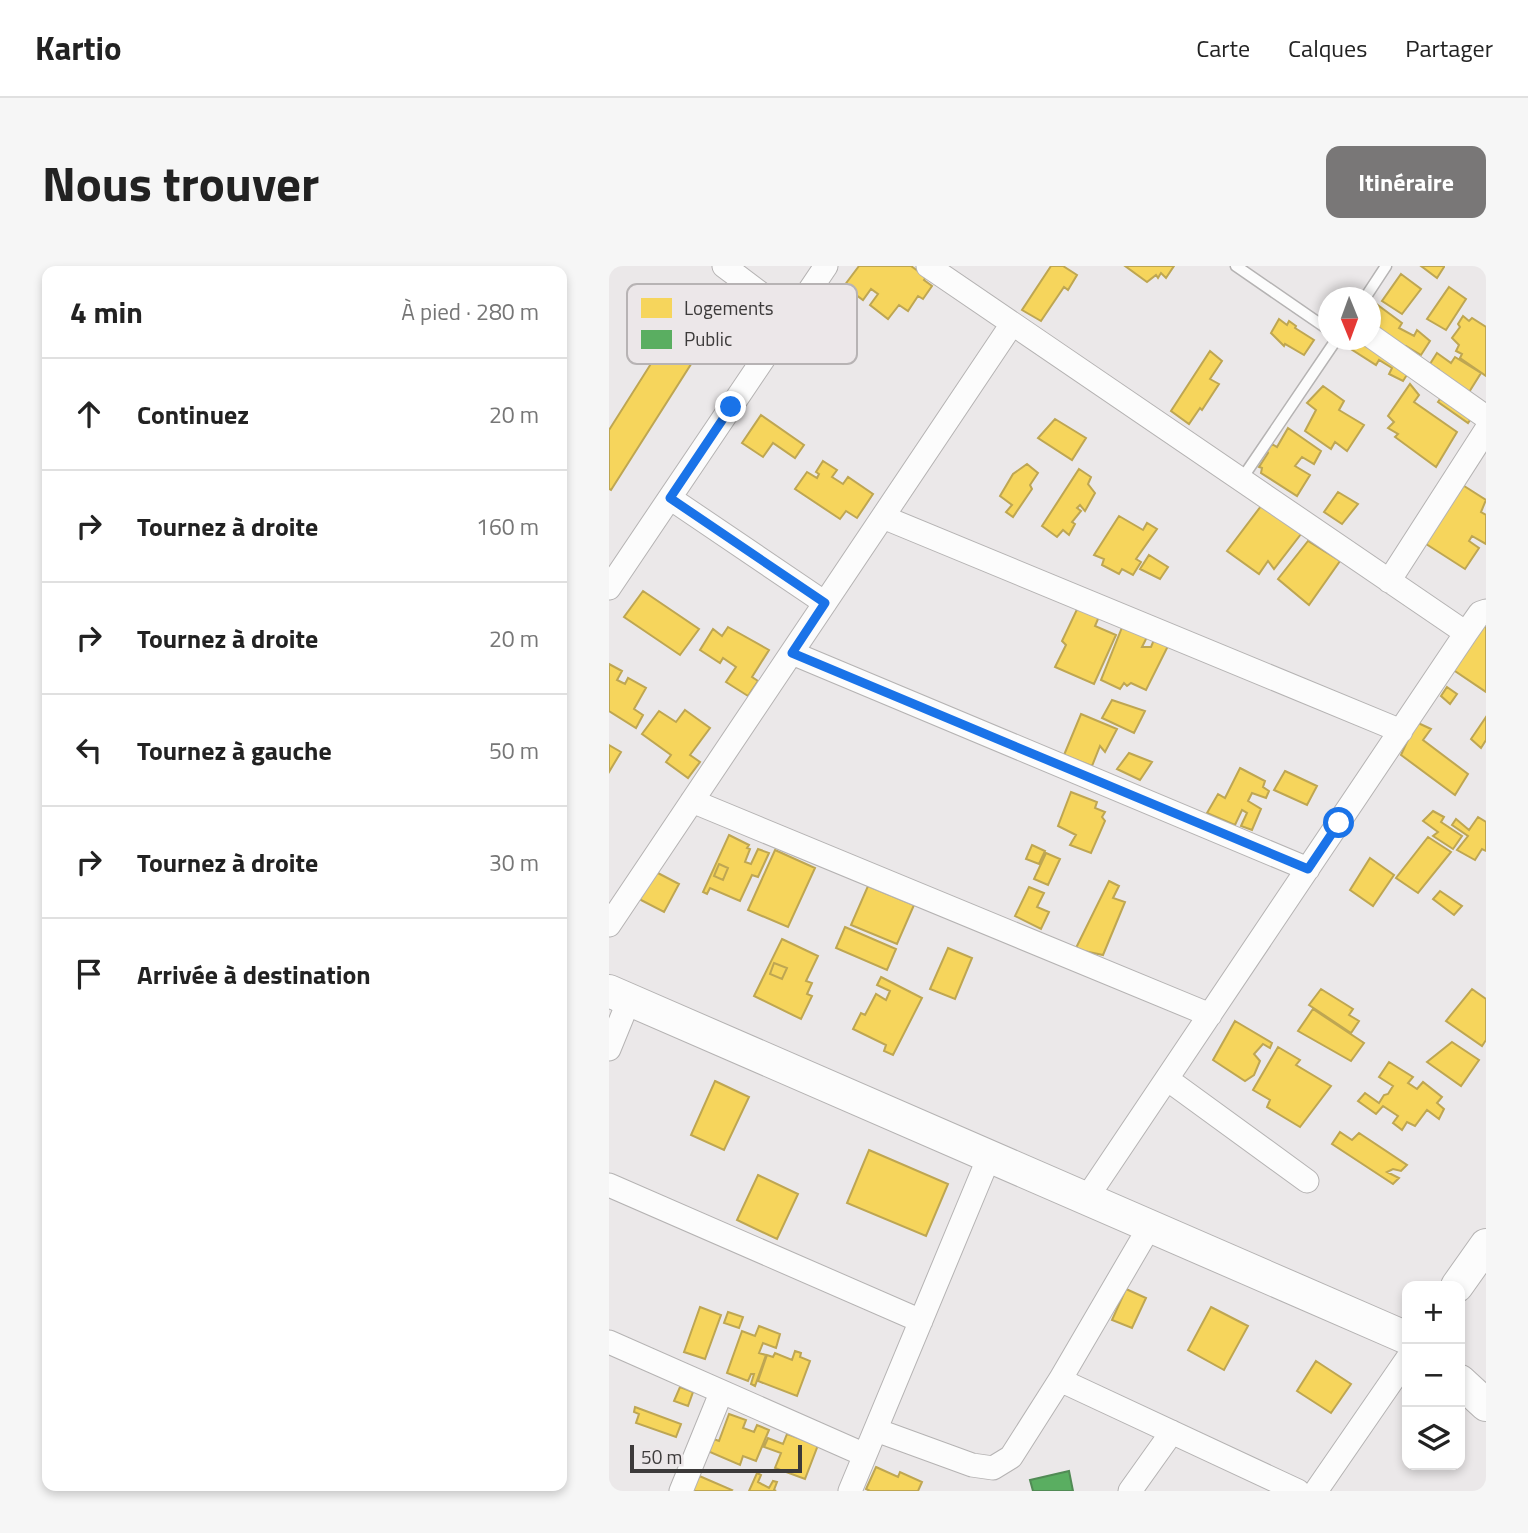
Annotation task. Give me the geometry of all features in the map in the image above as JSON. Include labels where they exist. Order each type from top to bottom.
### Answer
[{"type":"street","points":[[724,266],[748,284]]},
{"type":"street","points":[[814,284],[826,266]]},
{"type":"street","points":[[928,266],[1466,633]]},
{"type":"street","points":[[609,925],[1013,324]]},
{"type":"street","points":[[1381,344],[1486,417]]},
{"type":"street","points":[[609,588],[760,364]]},
{"type":"street","points":[[1389,580],[1486,430]]},
{"type":"street","points":[[670,498],[825,603]]},
{"type":"street","points":[[883,517],[1401,731]]},
{"type":"street","points":[[1086,1199],[1466,633],[1480,613],[1486,611]]},
{"type":"street","points":[[792,653],[1308,869]]},
{"type":"street","points":[[692,801],[1210,1015]]},
{"type":"street","points":[[609,1049],[619,996],[1402,1336]]},
{"type":"street","points":[[1167,1079],[1307,1181]]},
{"type":"street","points":[[850,1491],[989,1157]]},
{"type":"street","points":[[609,1185],[921,1321]]},
{"type":"street","points":[[876,1430],[972,1465],[993,1468],[1011,1457],[1060,1380],[1150,1226]]},
{"type":"street","points":[[1460,1281],[1486,1244]]},
{"type":"street","points":[[609,1342],[865,1455]]},
{"type":"street","points":[[1316,1491],[1402,1366]]},
{"type":"street","points":[[1060,1380],[1298,1491]]},
{"type":"street","points":[[1465,1386],[1486,1405]]},
{"type":"street","points":[[681,1491],[721,1393]]},
{"type":"street","points":[[1130,1491],[1172,1432]]},
{"type":"lane","points":[[1236,266],[1318,323]]},
{"type":"lane","points":[[1372,287],[1386,266]]},
{"type":"lane","points":[[1241,480],[1329,350]]},
{"type":"building: Logements","points":[[859,266],[911,266],[926,277],[924,280],[932,286],[923,299],[918,296],[908,311],[899,305],[888,319],[870,305],[878,294],[871,289],[863,300],[857,296],[857,284],[846,284]]},
{"type":"building: Logements","points":[[1051,266],[1063,266],[1077,275],[1068,290],[1064,287],[1041,321],[1022,310]]},
{"type":"building: Logements","points":[[1125,266],[1174,266],[1166,278],[1161,273],[1158,278],[1156,275],[1147,282]]},
{"type":"building: Logements","points":[[1421,266],[1444,266],[1444,267],[1437,278]]},
{"type":"building: Logements","points":[[1401,274],[1421,289],[1402,314],[1382,301]]},
{"type":"building: Logements","points":[[1449,287],[1466,299],[1446,330],[1427,319]]},
{"type":"building: Logements","points":[[1381,307],[1402,323],[1399,328],[1414,336],[1417,330],[1430,341],[1421,355],[1406,346],[1399,356],[1412,367],[1403,381],[1389,374],[1392,368],[1379,360],[1376,365],[1353,350],[1381,350]]},
{"type":"building: Logements","points":[[1463,316],[1486,327],[1486,376],[1460,358],[1462,354],[1456,351],[1459,345],[1452,338],[1460,327],[1458,324]]},
{"type":"building: Logements","points":[[1279,319],[1287,325],[1289,321],[1314,340],[1304,355],[1285,344],[1284,346],[1271,333]]},
{"type":"building: Logements","points":[[1210,351],[1222,361],[1210,379],[1219,384],[1189,424],[1171,411]]},
{"type":"building: Logements","points":[[1437,353],[1451,363],[1455,357],[1481,373],[1466,397],[1475,413],[1468,423],[1438,402],[1444,393],[1427,383],[1438,369],[1430,364]]},
{"type":"building: Logements","points":[[651,364],[691,364],[611,490],[609,430]]},
{"type":"building: Logements","points":[[1410,384],[1419,395],[1414,402],[1457,432],[1436,467],[1395,437],[1398,434],[1388,428],[1394,422],[1388,416]]},
{"type":"building: Logements","points":[[1323,386],[1344,401],[1339,410],[1364,425],[1347,451],[1335,442],[1331,449],[1305,431],[1316,410],[1307,403]]},
{"type":"building: Logements","points":[[761,415],[804,445],[795,458],[773,443],[763,457],[742,443]]},
{"type":"building: Logements","points":[[1055,419],[1086,438],[1072,460],[1038,438]]},
{"type":"building: Logements","points":[[1288,428],[1321,451],[1314,464],[1302,457],[1295,466],[1310,475],[1297,496],[1261,473],[1262,468],[1259,467],[1272,444],[1277,447]]},
{"type":"building: Logements","points":[[823,461],[837,470],[832,477],[843,484],[848,477],[873,494],[857,518],[846,511],[840,519],[795,489],[807,472],[817,478],[819,474],[816,472]]},
{"type":"building: Logements","points":[[1027,464],[1038,473],[1030,485],[1032,489],[1013,517],[1006,512],[1012,505],[1000,496],[1013,474]]},
{"type":"building: Logements","points":[[1079,469],[1091,477],[1088,484],[1095,493],[1085,511],[1080,505],[1077,508],[1081,511],[1072,522],[1075,524],[1069,535],[1063,530],[1057,537],[1042,526]]},
{"type":"building: Logements","points":[[1461,484],[1486,500],[1481,512],[1486,515],[1486,544],[1472,536],[1469,541],[1479,548],[1465,569],[1423,542]]},
{"type":"building: Logements","points":[[1338,492],[1358,504],[1342,524],[1324,512]]},
{"type":"building: Logements","points":[[1261,506],[1301,534],[1274,569],[1268,561],[1259,574],[1227,551]]},
{"type":"building: Logements","points":[[1119,516],[1143,530],[1147,523],[1157,529],[1136,559],[1141,562],[1133,575],[1122,569],[1119,574],[1102,565],[1104,559],[1094,555]]},
{"type":"building: Logements","points":[[1308,541],[1340,561],[1309,605],[1278,579]]},
{"type":"building: Logements","points":[[1149,555],[1168,567],[1160,579],[1140,569]]},
{"type":"building: Logements","points":[[643,591],[699,629],[680,655],[624,617]]},
{"type":"building: Logements","points":[[1080,603],[1101,612],[1095,626],[1116,635],[1094,684],[1055,667],[1066,645],[1062,641]]},
{"type":"building: Logements","points":[[1481,622],[1486,625],[1486,692],[1449,667]]},
{"type":"building: Logements","points":[[1123,625],[1148,635],[1142,647],[1151,647],[1156,635],[1170,642],[1146,690],[1131,683],[1127,686],[1124,683],[1120,689],[1101,680]]},
{"type":"building: Logements","points":[[728,627],[769,650],[752,677],[758,681],[748,696],[726,682],[736,667],[723,658],[720,663],[700,650],[713,629],[722,636]]},
{"type":"building: Logements","points":[[609,664],[622,671],[617,680],[625,684],[628,678],[646,688],[634,709],[643,715],[636,728],[609,711]]},
{"type":"building: Logements","points":[[1447,687],[1457,694],[1450,704],[1441,696]]},
{"type":"building: Logements","points":[[1112,700],[1145,711],[1134,733],[1102,718]]},
{"type":"building: Logements","points":[[685,710],[710,728],[690,755],[700,762],[688,778],[666,762],[671,755],[642,734],[659,711],[676,722]]},
{"type":"building: Logements","points":[[1081,714],[1117,729],[1105,752],[1100,746],[1092,766],[1064,755]]},
{"type":"building: Logements","points":[[1486,717],[1486,740],[1481,748],[1471,739]]},
{"type":"building: Logements","points":[[1416,722],[1431,729],[1423,740],[1468,774],[1455,795],[1401,755]]},
{"type":"building: Logements","points":[[609,745],[621,752],[609,772]]},
{"type":"building: Logements","points":[[1129,753],[1152,762],[1140,780],[1117,769]]},
{"type":"building: Logements","points":[[1240,768],[1265,781],[1263,787],[1269,791],[1266,798],[1252,793],[1248,801],[1261,809],[1252,830],[1241,826],[1247,813],[1242,810],[1235,825],[1207,813],[1218,794],[1225,798]]},
{"type":"building: Logements","points":[[1285,771],[1317,786],[1307,805],[1274,790]]},
{"type":"building: Logements","points":[[1071,792],[1097,802],[1095,808],[1105,812],[1102,817],[1105,821],[1091,853],[1070,845],[1076,835],[1058,826]]},
{"type":"building: Logements","points":[[1433,811],[1444,817],[1441,822],[1462,836],[1453,849],[1433,836],[1438,832],[1423,821]]},
{"type":"building: Logements","points":[[1478,817],[1486,822],[1486,851],[1482,849],[1475,860],[1457,850],[1468,836],[1452,825],[1456,819],[1469,830]]},
{"type":"building: Logements","points":[[729,835],[749,845],[745,862],[751,864],[758,849],[769,853],[758,877],[752,875],[740,901],[710,888],[707,894],[703,892]],"holes":[[[719,864],[728,868],[723,880],[714,876]]]},
{"type":"building: Logements","points":[[1428,837],[1451,852],[1418,893],[1396,878]]},
{"type":"building: Logements","points":[[1032,845],[1045,851],[1039,864],[1026,859]]},
{"type":"building: Logements","points":[[775,850],[815,868],[788,927],[748,910]]},
{"type":"building: Logements","points":[[1046,853],[1060,859],[1048,885],[1034,879]]},
{"type":"building: Logements","points":[[1370,858],[1394,875],[1373,906],[1350,890]]},
{"type":"building: Logements","points":[[719,864],[728,868],[723,880],[714,876]]},
{"type":"building: Logements","points":[[654,871],[679,884],[664,912],[639,899]]},
{"type":"building: Logements","points":[[1109,881],[1119,886],[1113,898],[1125,902],[1103,955],[1076,948]]},
{"type":"building: Logements","points":[[868,886],[914,905],[897,944],[851,925]]},
{"type":"building: Logements","points":[[1029,887],[1044,893],[1037,907],[1049,912],[1041,929],[1015,916]]},
{"type":"building: Logements","points":[[1440,891],[1462,906],[1454,915],[1433,899]]},
{"type":"building: Logements","points":[[845,927],[896,949],[887,970],[836,948]]},
{"type":"building: Logements","points":[[782,939],[818,956],[806,981],[812,983],[807,994],[812,996],[801,1019],[754,996]],"holes":[[[774,963],[787,968],[782,979],[770,974]]]},
{"type":"building: Logements","points":[[948,948],[972,958],[955,999],[930,989]]},
{"type":"building: Logements","points":[[774,963],[787,968],[782,979],[770,974]]},
{"type":"building: Logements","points":[[881,977],[922,998],[893,1055],[884,1051],[886,1045],[853,1029],[861,1013],[865,1015],[876,994],[886,1000],[890,991],[877,985]]},
{"type":"building: Logements","points":[[1321,989],[1353,1009],[1349,1015],[1359,1021],[1351,1033],[1309,1005]]},
{"type":"building: Logements","points":[[1472,989],[1486,999],[1486,1040],[1482,1046],[1446,1021]]},
{"type":"building: Logements","points":[[1313,1009],[1364,1043],[1351,1061],[1298,1031]]},
{"type":"building: Logements","points":[[1235,1021],[1272,1043],[1270,1048],[1263,1044],[1254,1054],[1260,1061],[1254,1075],[1245,1081],[1213,1060]]},
{"type":"building: Logements","points":[[1452,1042],[1479,1060],[1461,1086],[1427,1062]]},
{"type":"building: Logements","points":[[1278,1047],[1300,1060],[1296,1065],[1331,1086],[1300,1127],[1267,1107],[1270,1100],[1253,1090]]},
{"type":"building: Logements","points":[[1389,1062],[1413,1077],[1408,1083],[1417,1089],[1423,1082],[1442,1097],[1437,1103],[1444,1109],[1439,1119],[1427,1110],[1415,1126],[1407,1122],[1402,1130],[1393,1123],[1398,1116],[1383,1106],[1376,1114],[1358,1101],[1365,1093],[1379,1103],[1384,1095],[1388,1094],[1393,1086],[1379,1077]]},
{"type":"building: Logements","points":[[715,1081],[749,1097],[724,1150],[691,1135]]},
{"type":"building: Logements","points":[[1340,1132],[1352,1140],[1359,1133],[1407,1165],[1401,1171],[1393,1169],[1387,1172],[1399,1178],[1393,1184],[1332,1144]]},
{"type":"building: Logements","points":[[869,1150],[948,1184],[926,1236],[847,1203]]},
{"type":"building: Logements","points":[[758,1175],[798,1194],[777,1239],[737,1220]]},
{"type":"building: Logements","points":[[1126,1289],[1146,1298],[1132,1328],[1112,1320]]},
{"type":"building: Logements","points":[[700,1307],[721,1315],[705,1359],[684,1352]]},
{"type":"building: Logements","points":[[1211,1307],[1248,1326],[1224,1370],[1188,1350]]},
{"type":"building: Logements","points":[[728,1312],[743,1317],[739,1328],[724,1323]]},
{"type":"building: Logements","points":[[759,1326],[780,1334],[776,1348],[763,1343],[759,1353],[766,1355],[755,1386],[751,1384],[754,1374],[751,1374],[748,1381],[727,1373],[742,1331],[755,1336]]},
{"type":"building: Logements","points":[[795,1351],[801,1353],[800,1357],[810,1361],[797,1396],[758,1381],[767,1355],[773,1357],[775,1353],[792,1360]]},
{"type":"building: Logements","points":[[1316,1361],[1351,1384],[1331,1413],[1297,1391]]},
{"type":"building: Logements","points":[[680,1387],[693,1392],[688,1406],[674,1401]]},
{"type":"building: Logements","points":[[635,1407],[681,1424],[676,1437],[636,1423],[639,1414],[634,1412]]},
{"type":"building: Logements","points":[[729,1414],[746,1420],[743,1428],[754,1432],[757,1425],[769,1430],[756,1461],[743,1456],[740,1465],[703,1449],[708,1437],[719,1441]]},
{"type":"building: Logements","points":[[787,1434],[818,1445],[805,1479],[775,1468],[781,1453],[764,1447],[768,1438],[783,1444]]},
{"type":"building: Logements","points":[[876,1467],[898,1477],[900,1472],[922,1482],[918,1491],[870,1491],[866,1489]]},
{"type":"building: Logements","points":[[757,1473],[761,1475],[758,1482],[769,1488],[773,1481],[777,1482],[776,1491],[749,1491]]},
{"type":"building: Logements","points":[[697,1475],[732,1490],[690,1491]]},
{"type":"building: Public","points":[[1069,1471],[1073,1491],[1033,1491],[1030,1480]]},
{"type":"route","points":[[731,407],[670,498],[825,603],[792,653],[1308,869],[1339,823]]}]
